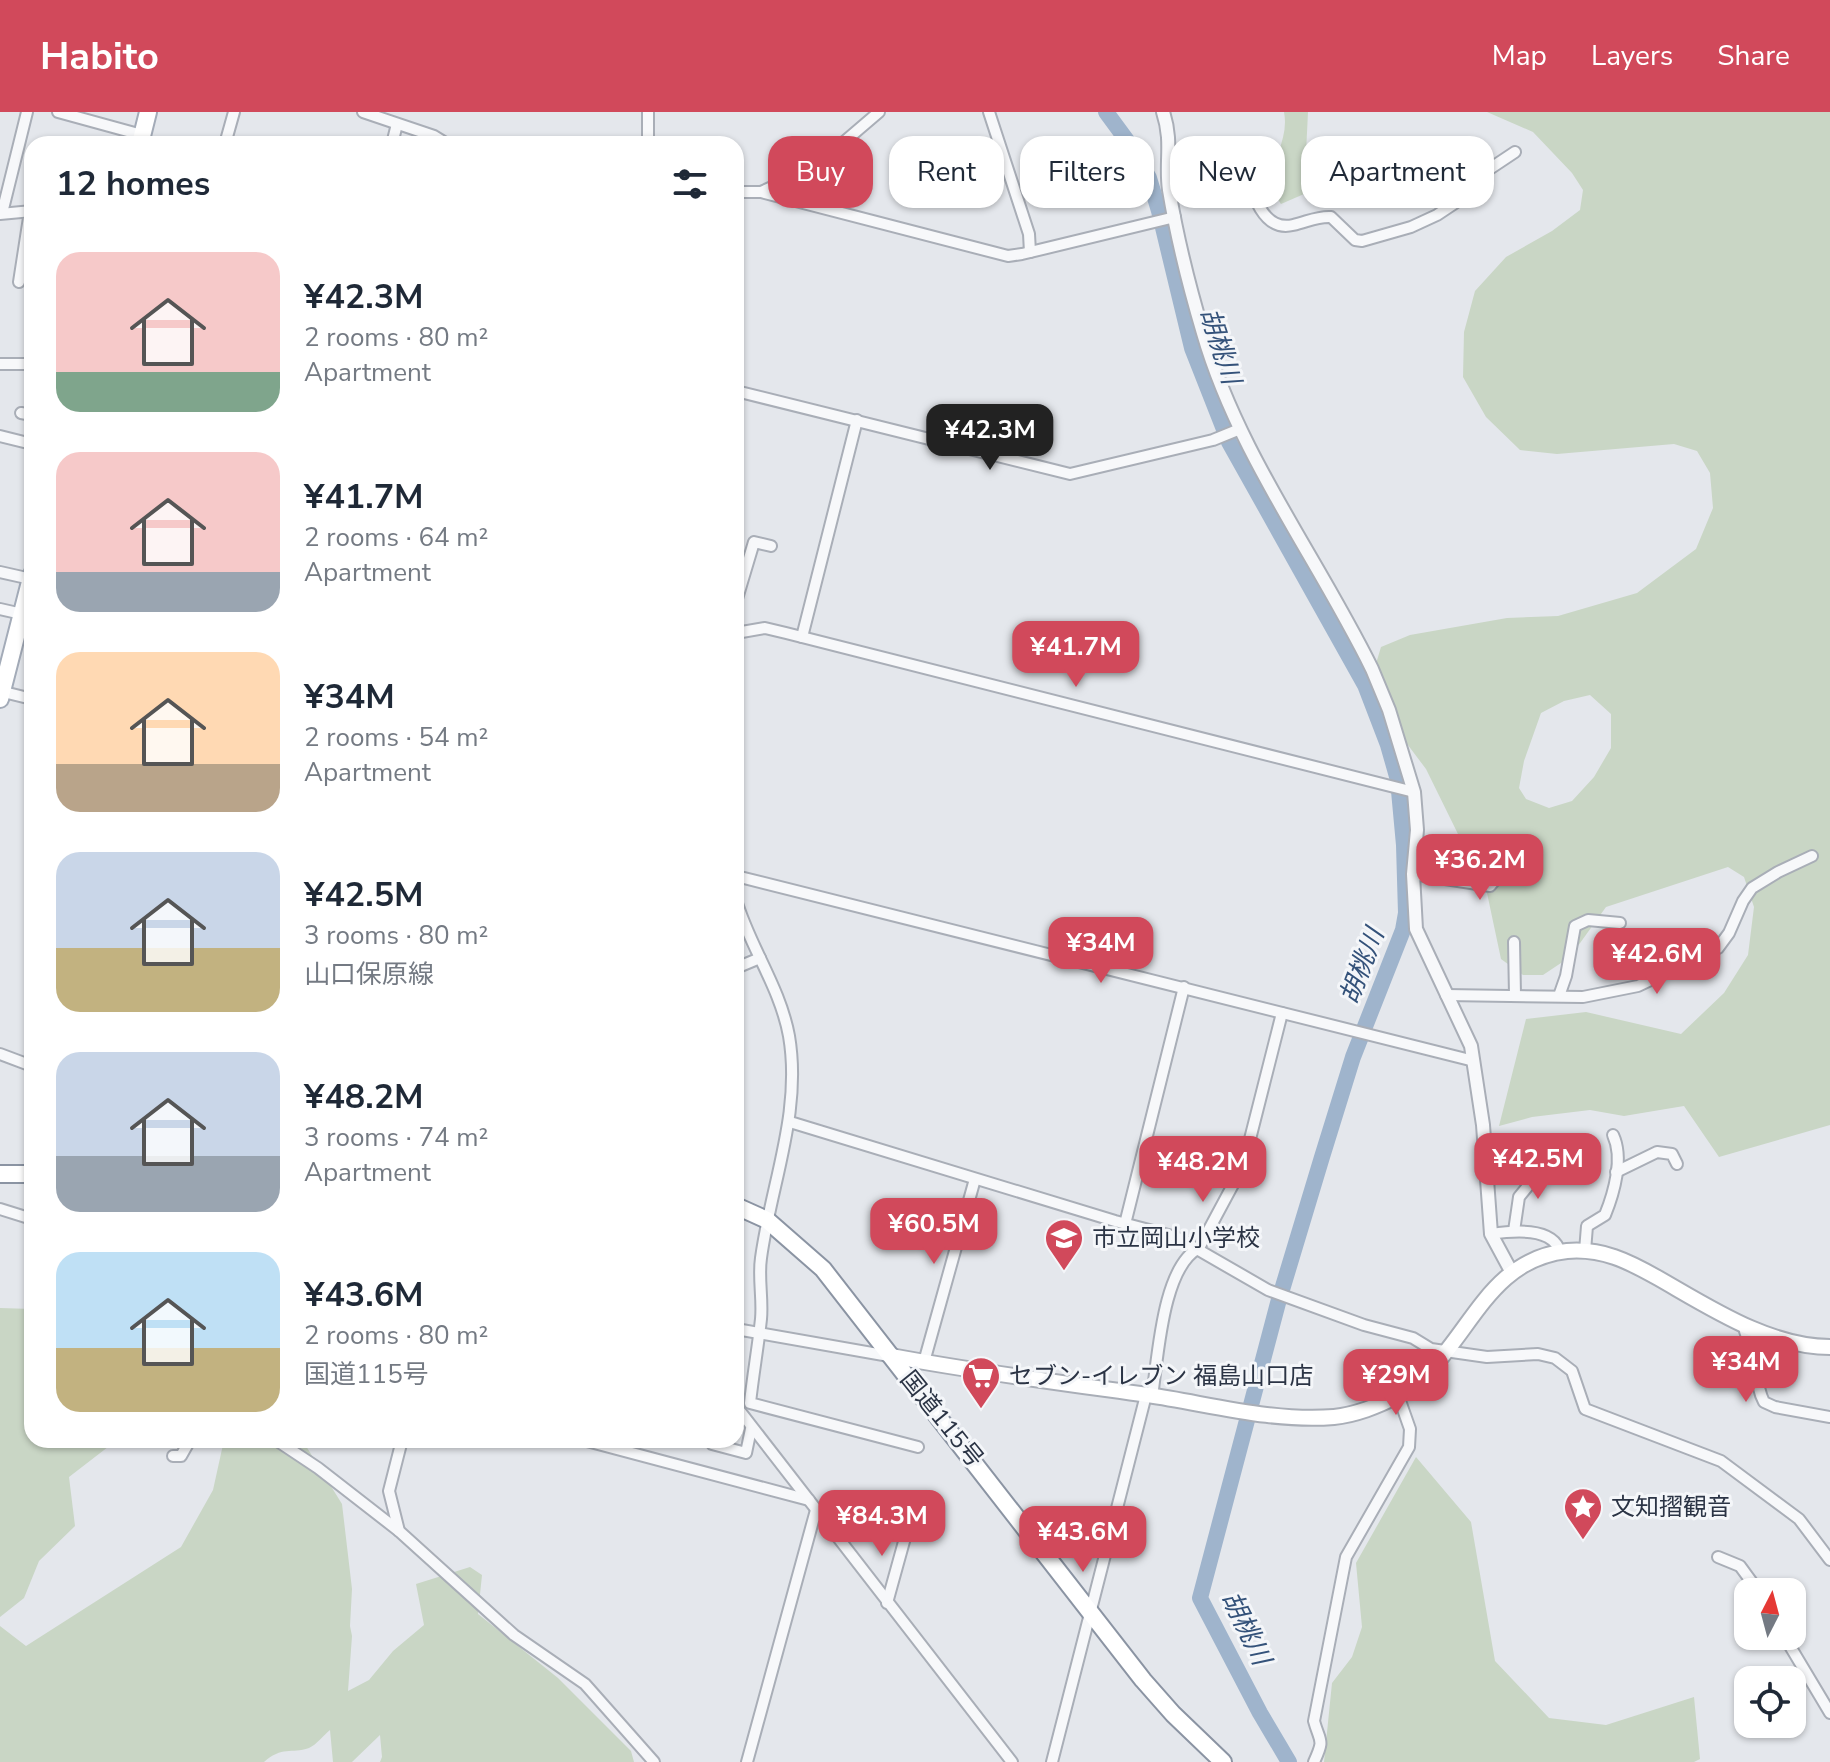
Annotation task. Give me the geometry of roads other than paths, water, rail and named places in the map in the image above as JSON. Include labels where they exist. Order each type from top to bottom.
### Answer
[{"type":"main road","points":[[142,136],[148,112]]},
{"type":"main road","points":[[1,694],[24,606]]},
{"type":"main road","points":[[0,1174],[24,1174]]},
{"type":"main road","name":"国道115号","points":[[744,1210],[767,1220],[823,1269],[1089,1611],[1173,1714],[1223,1762]]},
{"type":"main road","points":[[891,1356],[1273,1415],[1305,1418],[1337,1416],[1398,1395],[1448,1351],[1482,1303],[1511,1271],[1534,1259],[1560,1252],[1585,1251],[1605,1253],[1631,1262],[1744,1324],[1788,1341],[1830,1347]]},
{"type":"street","points":[[24,212],[1,214],[27,112]]},
{"type":"street","points":[[58,112],[129,136]]},
{"type":"street","points":[[227,136],[234,112]]},
{"type":"street","points":[[363,112],[434,136]]},
{"type":"street","points":[[648,112],[648,136]]},
{"type":"street","points":[[761,192],[803,173],[824,159],[879,112]]},
{"type":"street","points":[[989,112],[1023,213],[1030,252]]},
{"type":"street","points":[[1163,112],[1170,143],[1168,186],[1203,333],[1240,429],[1372,669],[1389,710],[1414,792],[1417,830],[1413,874],[1416,929],[1467,1036],[1474,1061],[1488,1172],[1491,1234],[1511,1271]]},
{"type":"street","points":[[394,136],[397,124]]},
{"type":"street","points":[[1169,172],[1226,156],[1239,156],[1267,219],[1290,226],[1320,216],[1331,217],[1355,240],[1362,241],[1411,227],[1437,215],[1455,203],[1485,172],[1515,152]]},
{"type":"street","points":[[744,192],[761,192],[1014,256],[1175,217]]},
{"type":"street","points":[[19,282],[24,252]]},
{"type":"street","points":[[0,364],[24,364]]},
{"type":"street","points":[[744,393],[1070,474],[1213,440],[1240,429]]},
{"type":"street","points":[[802,637],[857,420]]},
{"type":"street","points":[[0,436],[24,442]]},
{"type":"street","points":[[744,575],[754,542],[771,546]]},
{"type":"street","points":[[0,572],[24,576]]},
{"type":"street","points":[[0,609],[22,614]]},
{"type":"street","points":[[744,632],[765,628],[1414,792]]},
{"type":"street","points":[[1,694],[24,698]]},
{"type":"street","points":[[1413,874],[1490,886],[1495,880],[1499,853]]},
{"type":"street","points":[[1446,995],[1583,997],[1638,986],[1718,948],[1752,888],[1812,856]]},
{"type":"street","points":[[744,878],[1474,1061]]},
{"type":"street","points":[[727,1448],[746,1453],[761,1317],[760,1262],[790,1122],[792,1080],[789,1037],[774,987],[744,919]]},
{"type":"street","points":[[1559,996],[1575,926],[1588,920],[1620,923]]},
{"type":"street","points":[[1514,942],[1515,995]]},
{"type":"street","points":[[744,965],[760,958]]},
{"type":"street","points":[[1125,1224],[1184,987]]},
{"type":"street","points":[[1052,1762],[1089,1611],[1149,1396],[1167,1297],[1189,1255],[1199,1248],[1236,1179],[1247,1151],[1282,1013]]},
{"type":"street","points":[[0,1054],[24,1063]]},
{"type":"street","points":[[790,1122],[1176,1237],[1268,1290],[1364,1325],[1413,1338],[1431,1349],[1487,1357],[1538,1354],[1560,1360],[1572,1371],[1585,1409],[1721,1461],[1799,1519],[1830,1560]]},
{"type":"street","points":[[1585,1251],[1585,1231],[1587,1226],[1605,1215],[1616,1172],[1617,1143],[1613,1135]]},
{"type":"street","points":[[1616,1172],[1657,1152],[1672,1154],[1677,1164]]},
{"type":"street","points":[[1514,1231],[1519,1197],[1545,1165]]},
{"type":"street","points":[[924,1362],[975,1179]]},
{"type":"street","points":[[0,1209],[24,1216]]},
{"type":"street","points":[[1491,1234],[1532,1232],[1548,1238],[1559,1246],[1560,1252]]},
{"type":"street","points":[[1744,1324],[1745,1336],[1752,1349],[1758,1390],[1764,1402],[1775,1407],[1830,1417]]},
{"type":"street","points":[[744,1330],[891,1356]]},
{"type":"street","points":[[1314,1762],[1321,1748],[1322,1736],[1314,1721],[1342,1570],[1354,1540],[1409,1447],[1410,1429],[1398,1395]]},
{"type":"street","points":[[750,1403],[918,1447]]},
{"type":"street","points":[[744,1418],[1012,1762]]},
{"type":"street","points":[[173,1456],[181,1456],[186,1448]]},
{"type":"street","points":[[288,1448],[399,1531],[514,1635],[585,1684],[654,1762]]},
{"type":"street","points":[[399,1531],[389,1491],[400,1448]]},
{"type":"street","points":[[611,1448],[813,1505]]},
{"type":"street","points":[[747,1762],[813,1505]]},
{"type":"street","points":[[887,1603],[908,1527]]},
{"type":"street","points":[[1718,1557],[1740,1566],[1749,1578]]},
{"type":"street","points":[[1792,1650],[1830,1713]]},
{"type":"waterway","name":"胡桃川","points":[[1106,112],[1149,178],[1192,348],[1229,442],[1365,685],[1398,780],[1404,845],[1406,913],[1403,930],[1353,1057],[1322,1157],[1278,1303],[1200,1598],[1289,1762]]},
{"type":"place","name":"市立岡山小学校","points":[[1064,1272]]},
{"type":"place","name":"セブン-イレブン 福島山口店","points":[[981,1410]]},
{"type":"place","name":"文知摺観音","points":[[1583,1541]]}]
